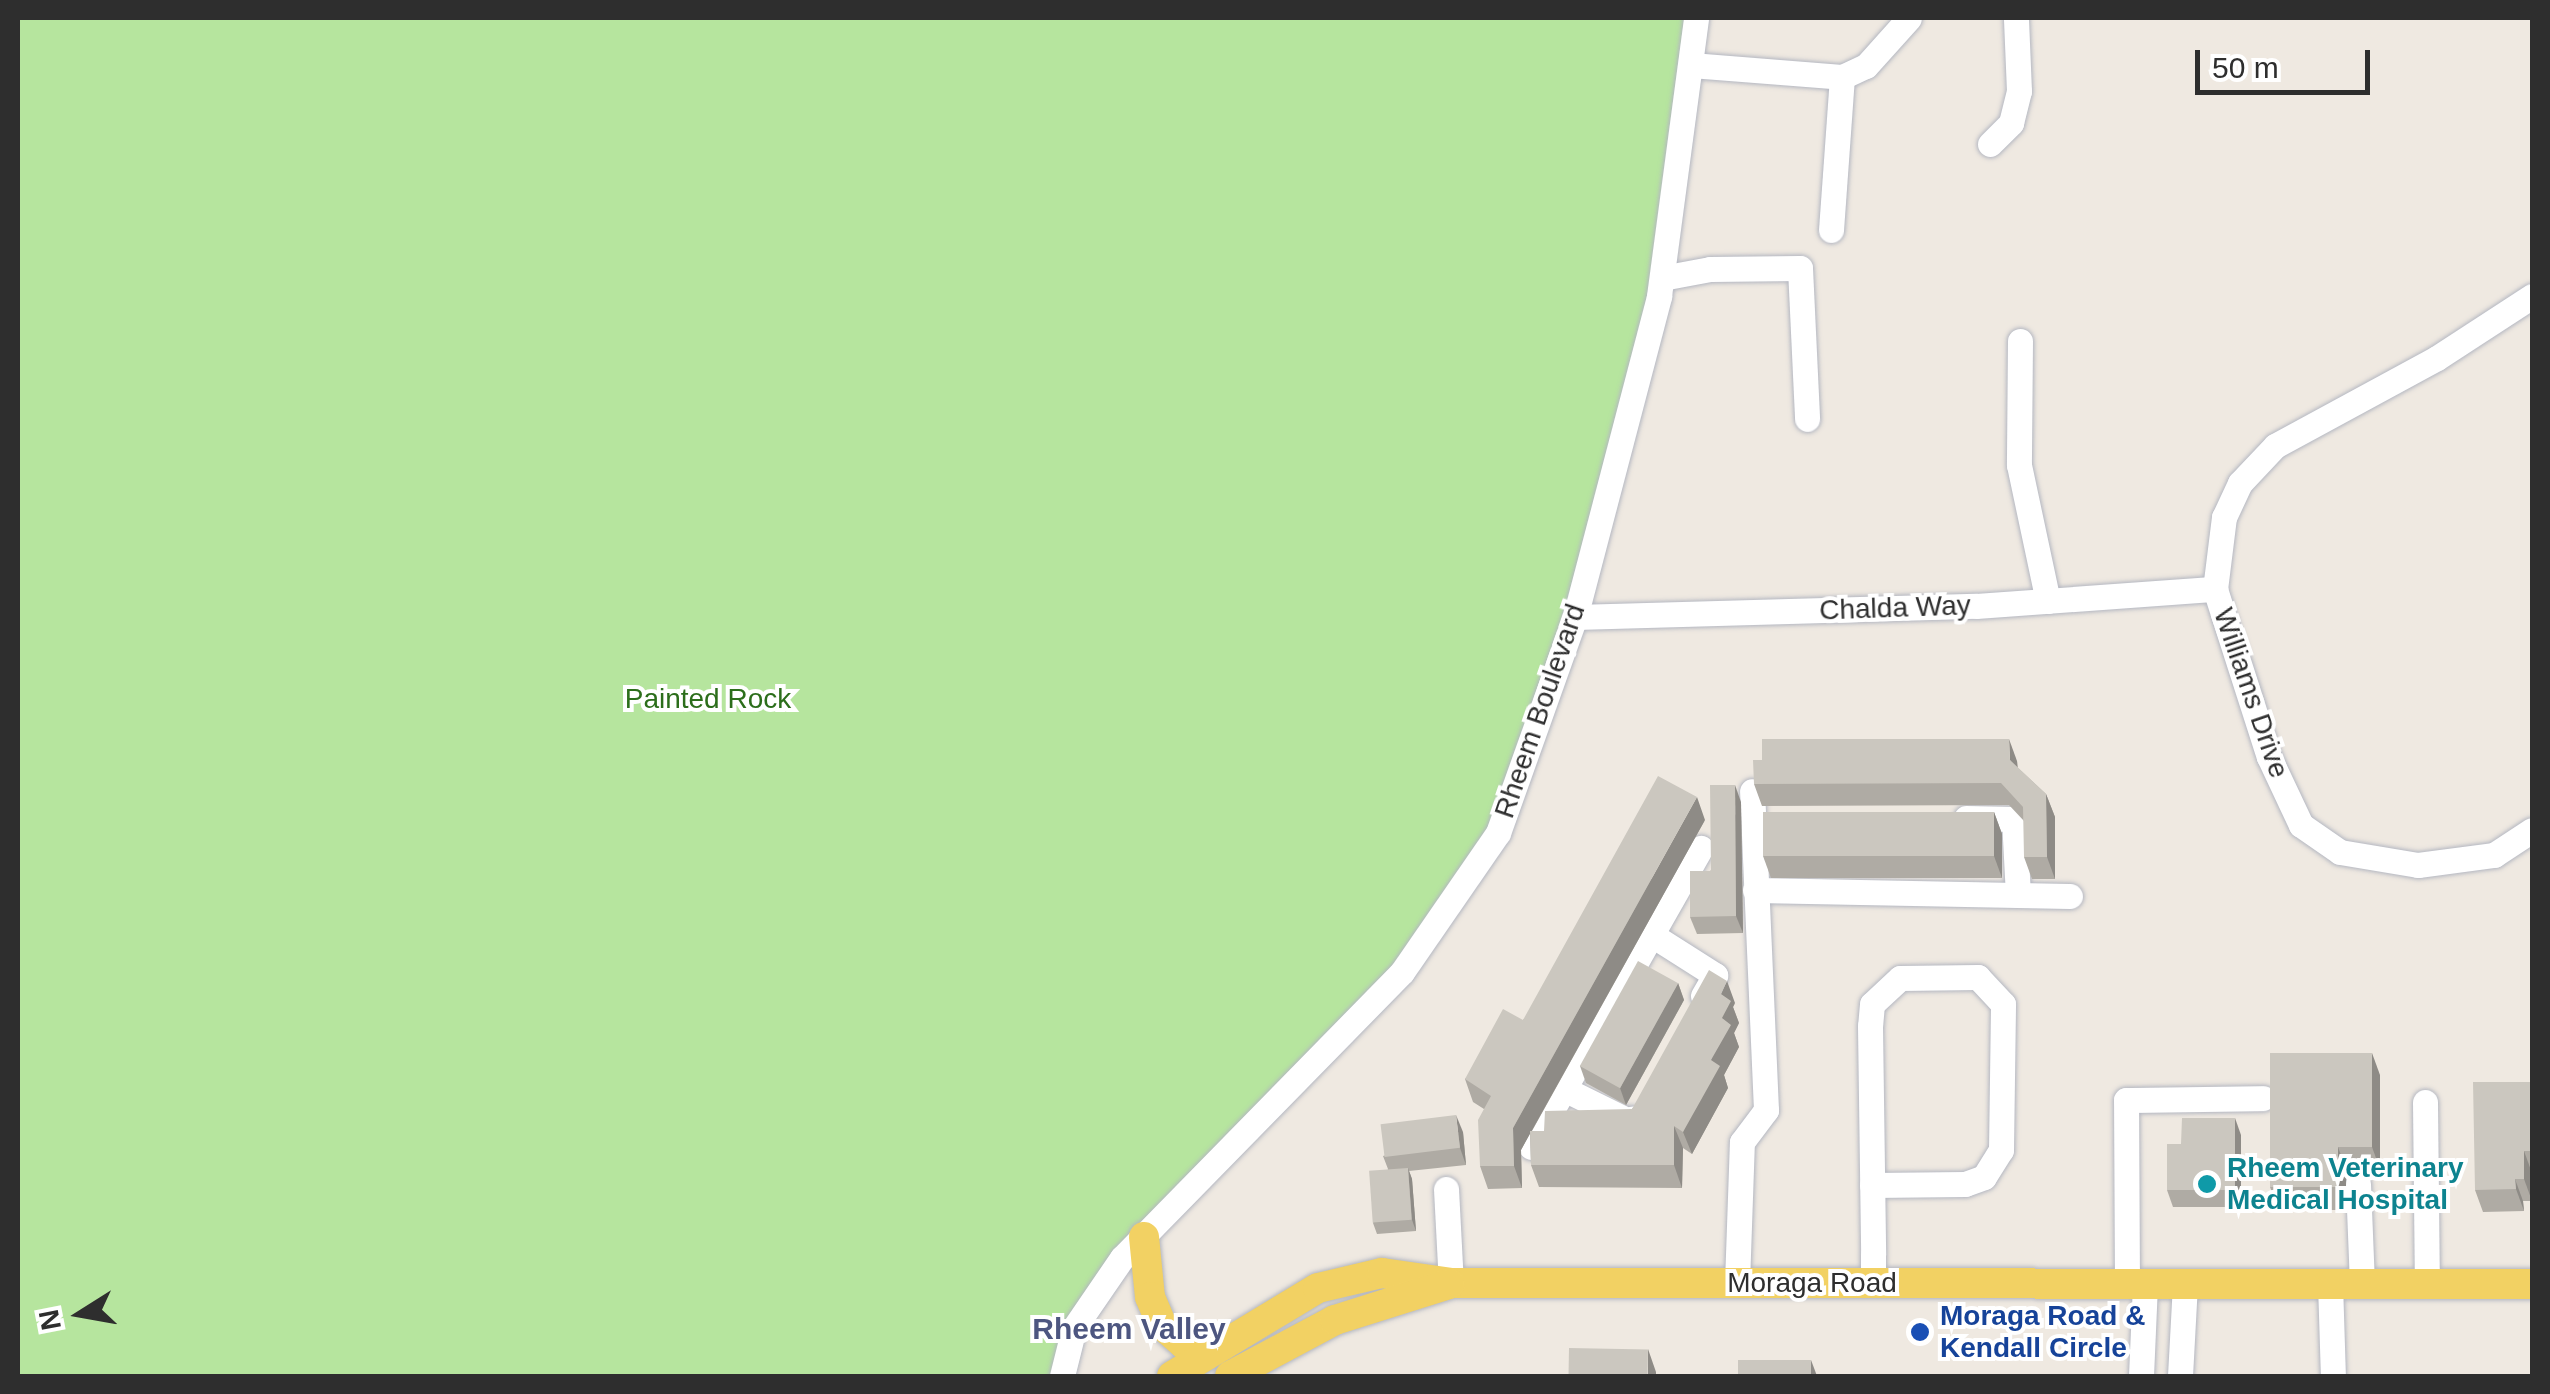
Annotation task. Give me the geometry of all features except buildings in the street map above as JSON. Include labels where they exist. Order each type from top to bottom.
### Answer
[{"type":"main road","points":[[1144,1237],[1150,1298],[1162,1325],[1184,1344],[1225,1343]]},
{"type":"main road","name":"Moraga Road","points":[[1172,1376],[1318,1288],[1382,1273],[1452,1282],[2532,1284]]},
{"type":"main road","name":"Moraga Road","points":[[1231,1376],[1335,1320],[1452,1282]]},
{"type":"street","name":"Rheem Boulevard","points":[[1062,1376],[1074,1328],[1144,1237],[1402,972],[1498,832],[1574,617],[1662,278],[1696,18]]},
{"type":"street","points":[[1692,65],[1842,77],[1866,66],[1908,18]]},
{"type":"street","points":[[1990,144],[2011,123],[2019,91],[2016,18]]},
{"type":"street","points":[[1831,230],[1842,77]]},
{"type":"street","points":[[1662,278],[1710,269],[1800,268],[1808,419]]},
{"type":"street","name":"Williams Drive","points":[[2532,296],[2437,358],[2275,446],[2240,483],[2224,517],[2215,588],[2269,757],[2301,825],[2340,852],[2418,866],[2494,855],[2532,830]]},
{"type":"street","points":[[2020,340],[2019,465],[2048,601]]},
{"type":"street","name":"Chalda Way","points":[[1574,617],[2048,601],[2215,588]]},
{"type":"street","points":[[1737,1283],[1742,1142],[1766,1110],[1752,803],[1790,815]]},
{"type":"street","points":[[1939,817],[2014,819],[2018,895]]},
{"type":"street","points":[[1530,1148],[1701,848]]},
{"type":"street","points":[[1755,890],[2070,896]]},
{"type":"street","points":[[1652,935],[1715,975],[1757,974]]},
{"type":"street","points":[[1687,1024],[1715,975]]},
{"type":"street","points":[[1872,1185],[1966,1184],[1984,1177],[2001,1150],[2003,1004],[1978,978],[1900,978],[1872,1004],[1872,1185],[1873,1284]]},
{"type":"street","points":[[1564,1089],[1631,1122],[1650,1090]]},
{"type":"street","points":[[2141,1376],[2126,1100],[2263,1098]]},
{"type":"street","points":[[2424,1102],[2426,1284]]},
{"type":"street","points":[[2358,1184],[2362,1284]]},
{"type":"street","points":[[1446,1189],[1452,1282]]},
{"type":"street","points":[[2330,1283],[2333,1376]]},
{"type":"street","points":[[2180,1376],[2186,1284]]},
{"type":"green space","name":"Painted Rock","points":[[18,18],[1696,18],[1662,278],[1498,833],[1402,972],[1122,1258],[1062,1376],[18,1376]]},
{"type":"place","name":"Rheem Veterinary Medical Hospital","points":[[2207,1184]]},
{"type":"place","name":"Moraga Road & Kendall Circle","points":[[1920,1332]]},
{"type":"district","name":"Rheem Valley","points":[[1129,1329]]}]
